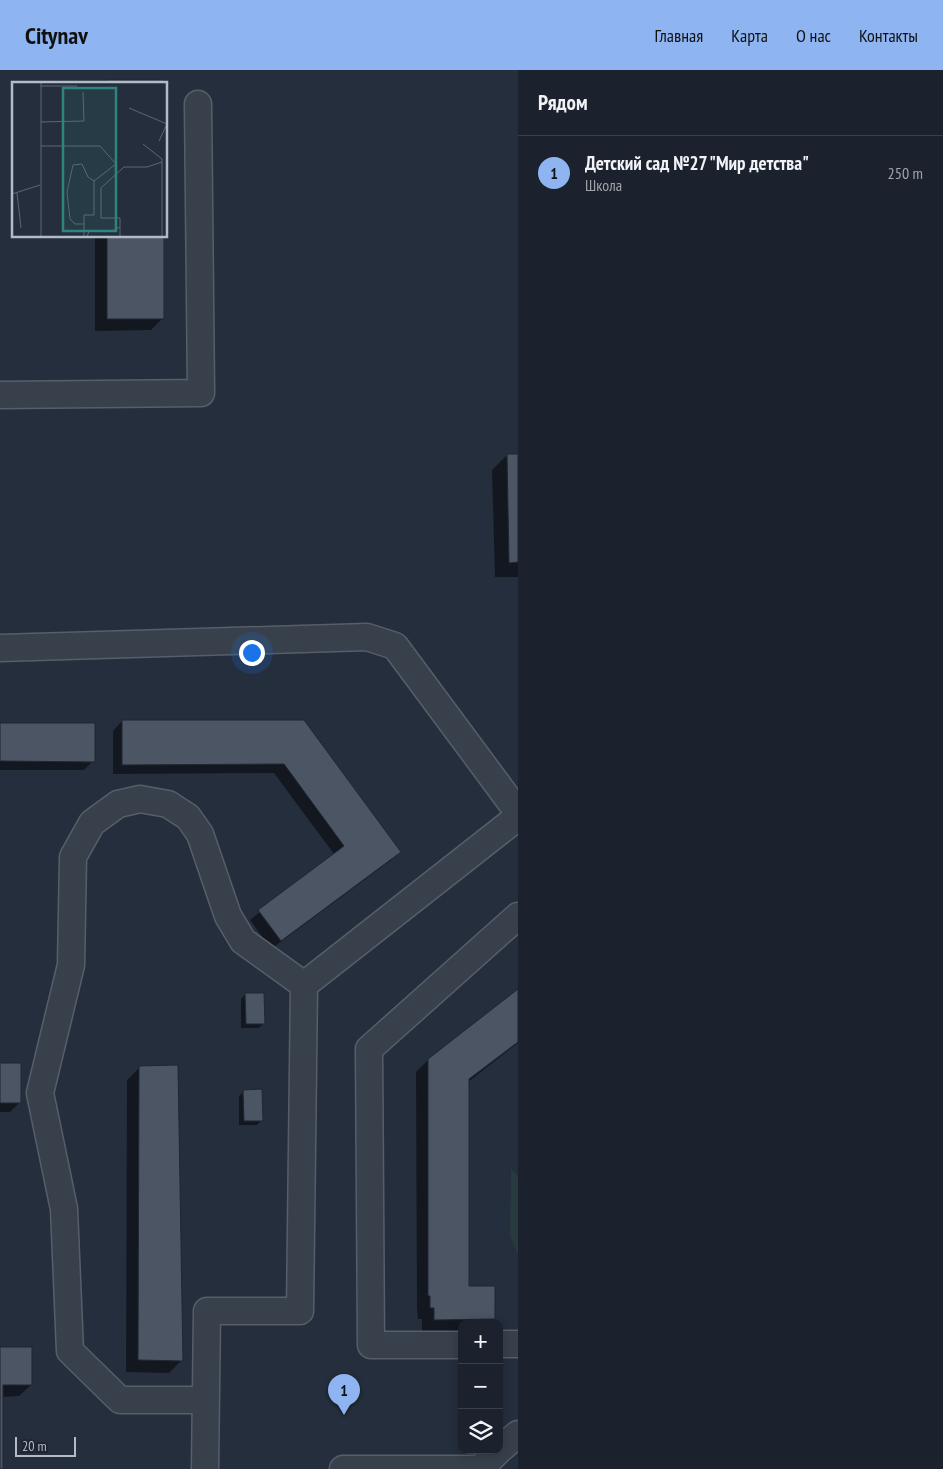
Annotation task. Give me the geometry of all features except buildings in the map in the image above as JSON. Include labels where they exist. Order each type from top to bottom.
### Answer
[{"type":"lane","points":[[0,395],[201,393],[198,104]]},
{"type":"lane","points":[[0,648],[367,637],[395,646],[518,812]]},
{"type":"lane","points":[[206,1400],[120,1400],[70,1351],[64,1209],[40,1093],[71,965],[73,857],[92,824],[118,804],[140,799],[168,804],[188,817],[200,834],[228,916],[243,941],[304,985]]},
{"type":"lane","points":[[304,985],[518,817]]},
{"type":"lane","points":[[458,1344],[371,1345],[369,1049],[518,916]]},
{"type":"lane","points":[[205,1469],[207,1312],[300,1312],[304,985]]},
{"type":"lane","points":[[503,1344],[518,1344]]},
{"type":"lane","points":[[503,1447],[518,1434]]},
{"type":"lane","points":[[343,1469],[480,1469],[495,1454]]},
{"type":"shaded area","points":[[511,1169],[518,1176],[518,1255],[510,1236]]},
{"type":"place","name":"Детский сад №27 \"Мир детства\"","points":[[344,1415]]}]
